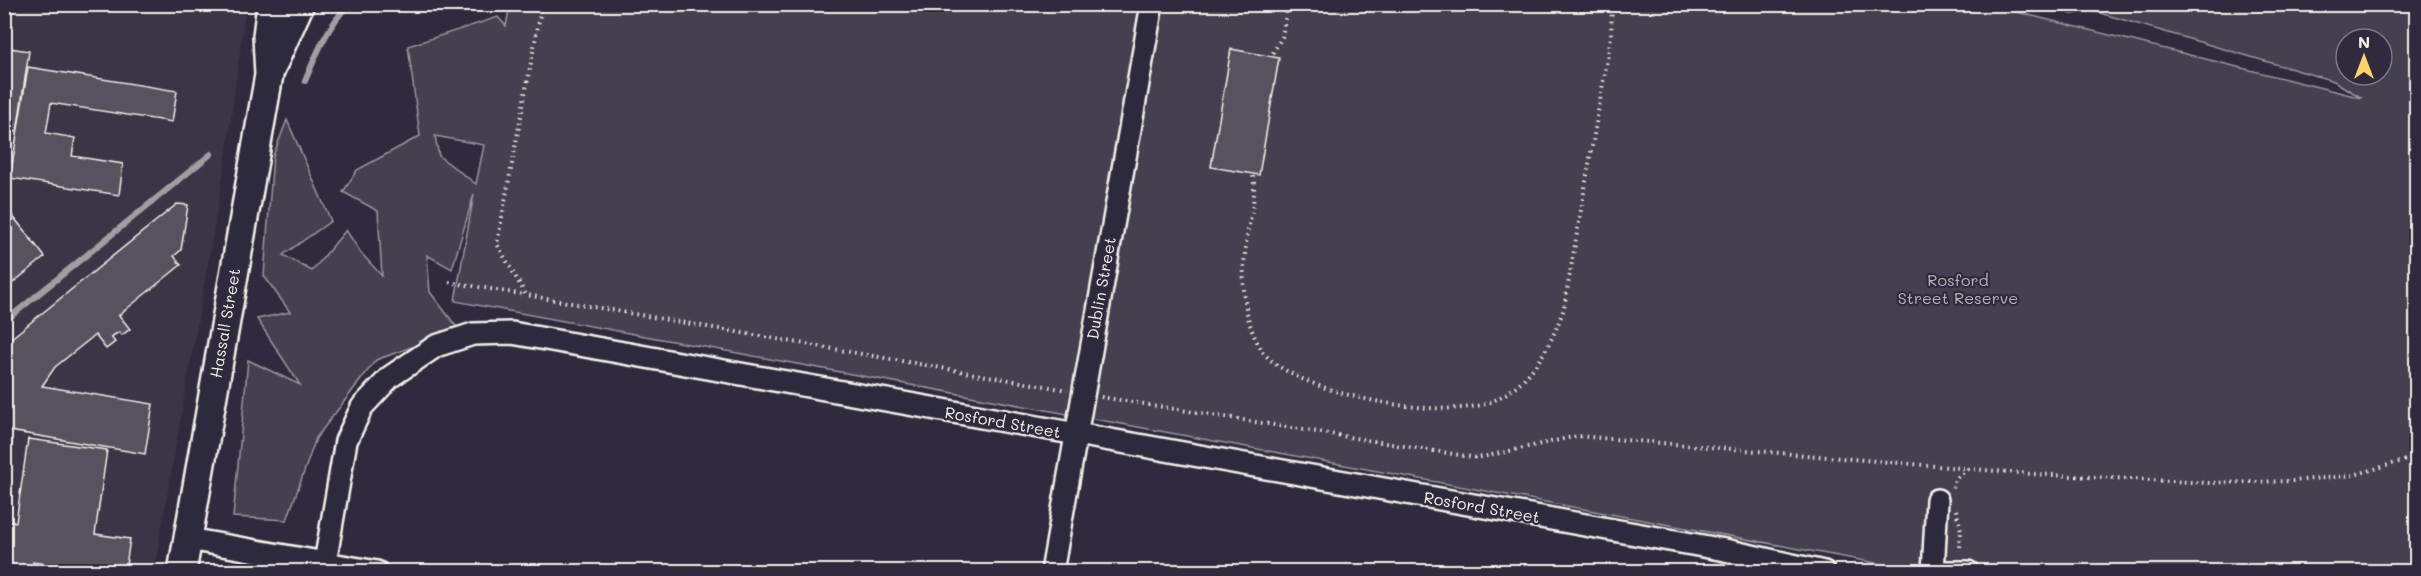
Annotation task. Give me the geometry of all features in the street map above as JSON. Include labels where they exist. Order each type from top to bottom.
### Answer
[{"type":"main road","name":"Hassall Street","points":[[182,572],[269,75],[267,36],[271,4]]},
{"type":"main road","name":"Hassall Street","points":[[269,75],[300,4]]},
{"type":"street","name":"Dublin Street","points":[[1052,572],[1074,435],[1152,4]]},
{"type":"street","name":"Rosford Street","points":[[325,563],[346,441],[362,407],[390,376],[436,346],[474,334],[512,333],[1074,435],[1725,549],[1824,572]]},
{"type":"street","points":[[1933,572],[1937,500]]},
{"type":"street","points":[[188,539],[377,572]]},
{"type":"street","points":[[1941,572],[1968,572]]},
{"type":"path","points":[[526,295],[497,244],[542,4]]},
{"type":"path","points":[[1274,53],[1282,37],[1288,4]]},
{"type":"path","points":[[1253,176],[1255,190],[1244,256],[1244,297],[1254,335],[1272,363],[1304,381],[1332,391],[1433,409],[1479,407],[1495,400],[1514,387],[1539,362],[1548,348],[1564,308],[1611,37],[1612,4]]},
{"type":"path","points":[[449,282],[1082,393],[1478,458],[1577,436],[2032,474],[2210,483],[2293,481],[2354,475],[2416,457]]},
{"type":"shaded area","points":[[4,5],[246,5],[225,165],[154,571],[5,571]]},
{"type":"green space","name":"Rosford Street Reserve","points":[[1985,4],[2362,98],[2344,87],[2394,87],[2394,27],[2334,27],[2334,81],[2093,11],[2072,14],[2037,5],[2416,5],[2416,108],[2412,110],[2416,112],[2416,571],[1936,572],[1892,566],[455,301],[474,194],[452,269],[427,255],[430,292],[459,330],[376,360],[316,438],[287,520],[233,517],[248,360],[300,385],[257,319],[290,312],[264,276],[273,156],[287,120],[331,221],[283,255],[312,271],[346,230],[361,253],[382,276],[378,211],[343,192],[357,170],[420,136],[408,46],[498,17],[506,26],[510,5]],"holes":[[[435,136],[484,145],[476,184],[439,156]]]},
{"type":"building","points":[[4,47],[29,51],[17,132],[4,130]]},
{"type":"building","points":[[1231,49],[1279,58],[1259,175],[1211,167]]},
{"type":"building","points":[[28,67],[177,91],[172,122],[51,103],[46,133],[75,138],[72,156],[123,164],[119,195],[10,178]]},
{"type":"building","points":[[4,162],[9,178],[4,179]]},
{"type":"building","points":[[177,204],[188,205],[181,250],[174,256],[181,265],[119,315],[130,329],[122,335],[119,332],[111,337],[115,342],[106,349],[95,335],[55,367],[42,386],[153,404],[145,454],[4,430],[4,344]]},
{"type":"building","points":[[12,215],[45,257],[4,290],[4,220]]},
{"type":"building","points":[[28,439],[107,450],[95,534],[130,539],[125,572],[100,572],[33,562],[32,572],[4,572],[4,520],[16,522]]},
{"type":"building","points":[[4,441],[12,442],[4,489]]},
{"type":"waterway","points":[[305,81],[318,50],[349,4]]},
{"type":"waterway","points":[[4,322],[211,154]]}]
